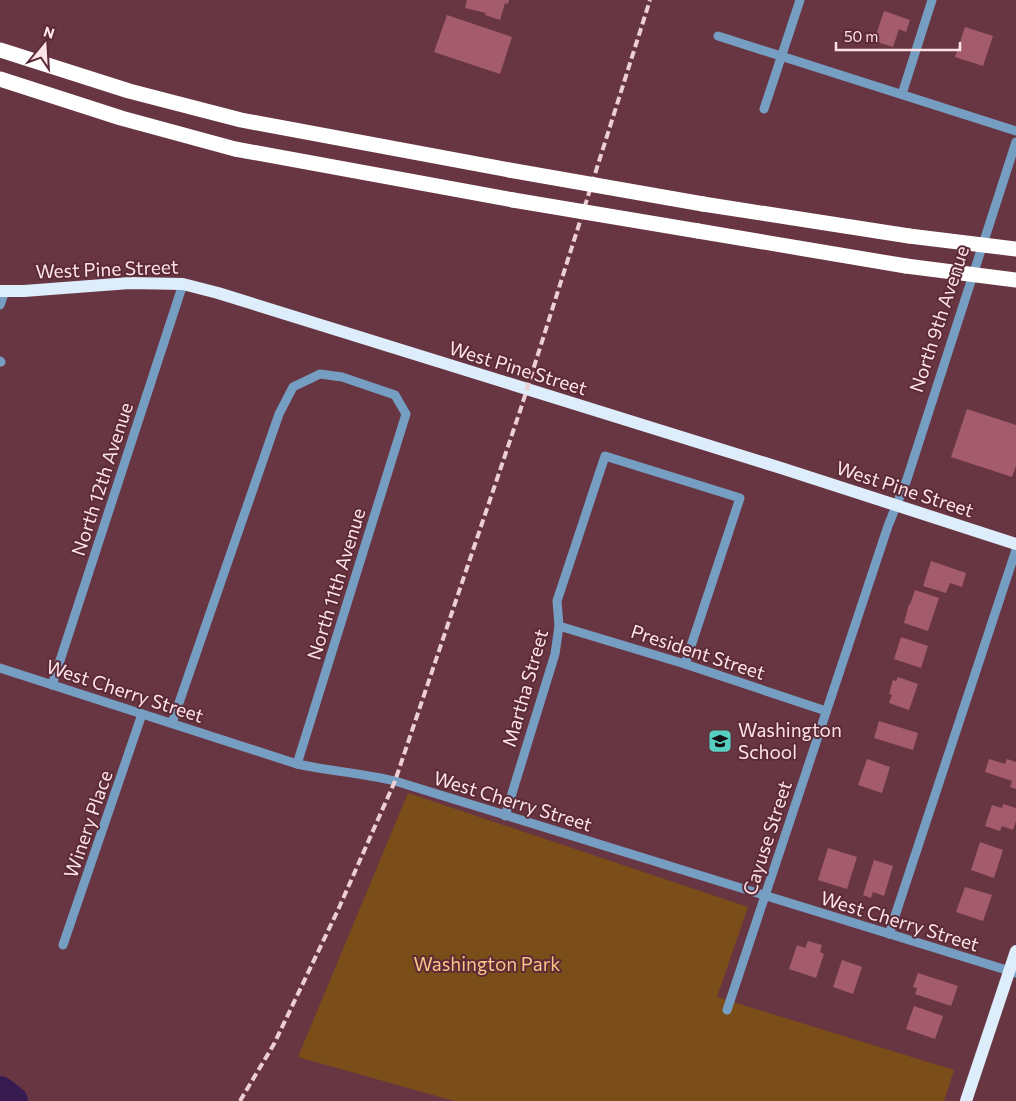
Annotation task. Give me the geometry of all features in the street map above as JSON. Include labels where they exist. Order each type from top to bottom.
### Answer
[{"type":"highway","points":[[0,50],[129,91],[241,120],[703,204],[910,236],[1016,249]]},
{"type":"highway","points":[[0,79],[120,118],[235,149],[513,200],[906,266],[1016,280]]},
{"type":"main road","name":"West Pine Street","points":[[2,289],[24,291],[130,283],[183,284],[227,296],[1016,544]]},
{"type":"main road","points":[[966,1101],[1013,972],[1016,952]]},
{"type":"street","points":[[764,109],[800,0]]},
{"type":"street","points":[[902,94],[932,0]]},
{"type":"street","points":[[718,36],[1016,131]]},
{"type":"street","name":"North 9th Avenue","points":[[897,506],[1016,142]]},
{"type":"street","name":"North 12th Avenue","points":[[52,685],[183,284]]},
{"type":"street","points":[[0,305],[2,289]]},
{"type":"street","name":"North 11th Avenue","points":[[172,724],[279,414],[293,387],[320,374],[342,377],[395,395],[406,414],[297,764]]},
{"type":"street","name":"Martha Street","points":[[505,816],[555,654],[559,626],[556,602],[605,456],[740,498],[685,664]]},
{"type":"street","name":"Cayuse Street","points":[[727,1010],[888,526],[897,506]]},
{"type":"street","points":[[888,934],[1016,550]]},
{"type":"street","name":"President Street","points":[[559,626],[685,664],[826,711]]},
{"type":"street","name":"West Cherry Street","points":[[0,668],[297,764],[377,777],[1013,972]]},
{"type":"street","name":"Winery Place","points":[[64,945],[142,714]]},
{"type":"green space","name":"Washington Park","points":[[408,793],[748,907],[717,997],[954,1070],[944,1101],[454,1101],[298,1057]]},
{"type":"building","points":[[467,0],[509,0],[508,4],[505,3],[500,20],[485,15],[486,13],[465,8]]},
{"type":"building","points":[[884,11],[910,20],[906,32],[899,29],[893,47],[874,41]]},
{"type":"building","points":[[447,15],[512,37],[500,74],[434,52]]},
{"type":"building","points":[[965,27],[993,36],[983,66],[955,57]]},
{"type":"building","points":[[967,409],[1016,425],[1016,466],[1012,477],[951,457]]},
{"type":"building","points":[[931,561],[966,573],[962,587],[950,583],[946,593],[923,586]]},
{"type":"building","points":[[915,590],[939,598],[928,631],[904,623]]},
{"type":"building","points":[[901,637],[928,646],[921,668],[894,659]]},
{"type":"building","points":[[898,677],[918,684],[909,710],[889,703],[892,695],[889,694],[893,680],[896,681]]},
{"type":"building","points":[[879,721],[918,733],[913,750],[874,738]]},
{"type":"building","points":[[867,759],[890,767],[882,793],[858,785]]},
{"type":"building","points":[[989,759],[1005,764],[1007,759],[1016,762],[1016,789],[1010,787],[1012,781],[985,772]]},
{"type":"building","points":[[1003,804],[1016,808],[1016,821],[1013,830],[1002,826],[1000,831],[985,826],[992,805],[1002,808]]},
{"type":"building","points":[[980,842],[1003,850],[994,878],[971,870]]},
{"type":"building","points":[[828,848],[857,857],[847,889],[818,880]]},
{"type":"building","points":[[874,860],[893,866],[884,896],[873,892],[871,898],[863,895]]},
{"type":"building","points":[[965,887],[992,895],[983,921],[956,912]]},
{"type":"building","points":[[808,941],[822,945],[820,952],[824,954],[816,978],[789,969],[797,945],[805,948]]},
{"type":"building","points":[[842,960],[862,967],[853,994],[833,987]]},
{"type":"building","points":[[918,973],[958,986],[951,1006],[915,994],[917,988],[913,987]]},
{"type":"building","points":[[914,1006],[943,1016],[935,1039],[906,1029]]},
{"type":"waterway","points":[[0,1091],[13,1101]]},
{"type":"railway","points":[[240,1101],[274,1044],[338,910],[395,781],[521,408],[650,0]]},
{"type":"place","name":"Washington School","points":[[720,741]]}]
